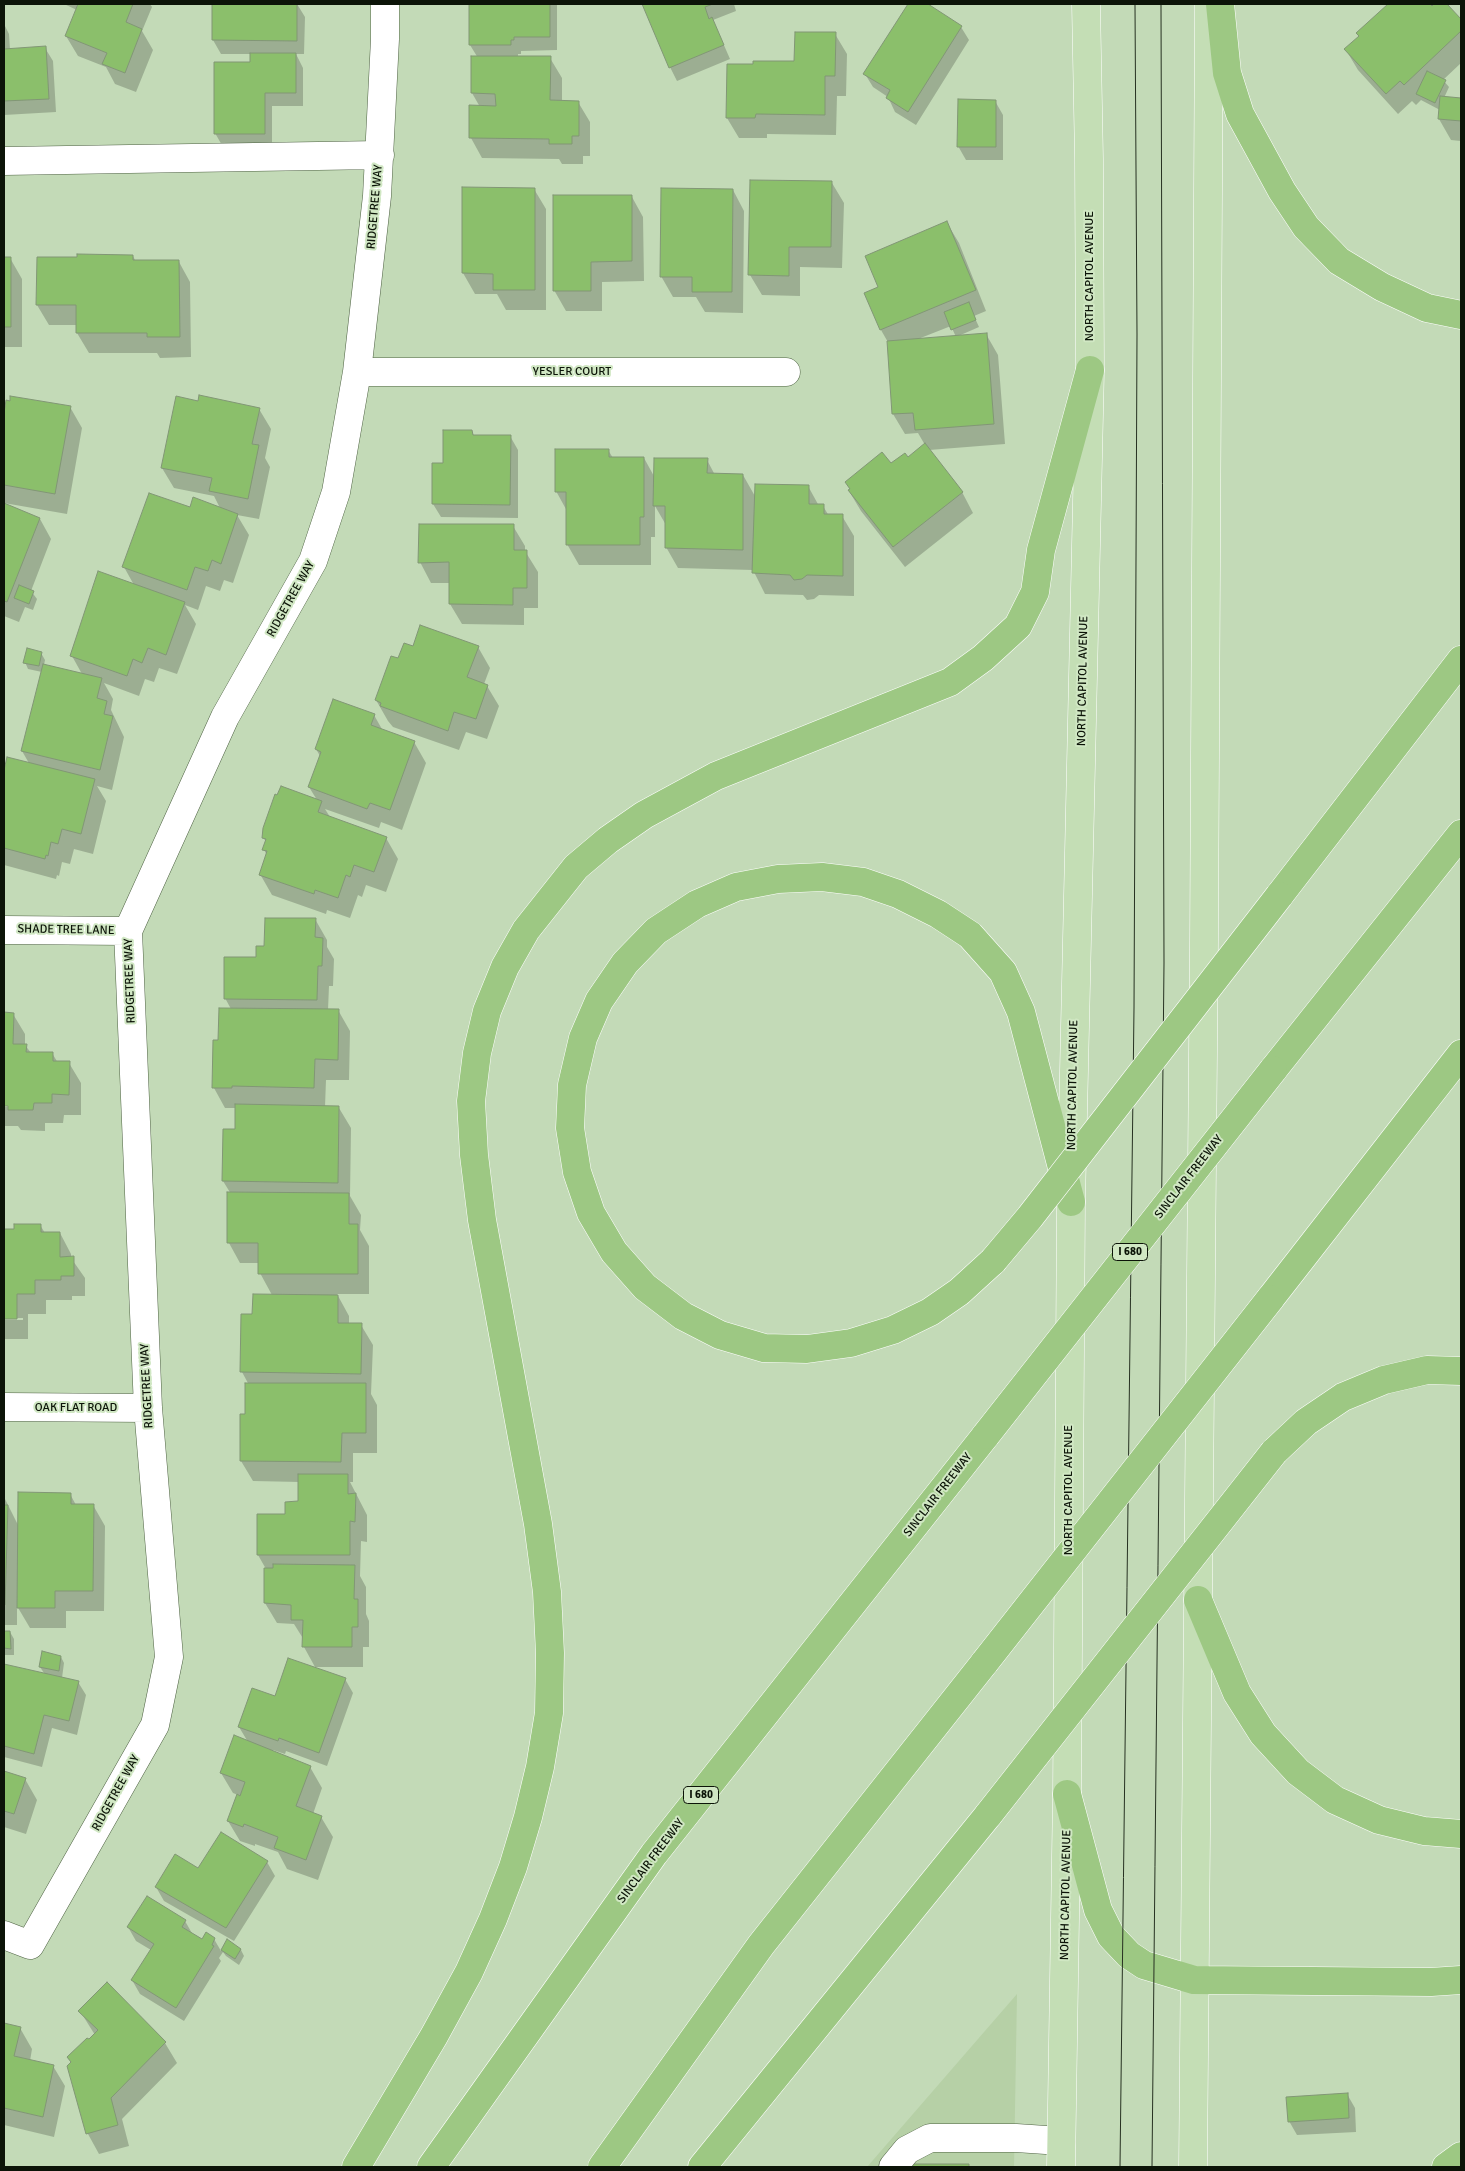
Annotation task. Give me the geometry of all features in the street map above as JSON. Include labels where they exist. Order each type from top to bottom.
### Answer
[{"type":"highway","points":[[1220,4],[1227,73],[1240,114],[1282,191],[1306,227],[1339,260],[1382,287],[1427,308],[1461,315]]},
{"type":"highway","points":[[356,2167],[434,2036],[469,1972],[493,1919],[513,1867],[528,1817],[540,1767],[548,1713],[550,1653],[547,1592],[538,1524],[482,1220],[474,1155],[471,1101],[476,1053],[487,1011],[505,967],[526,930],[576,867],[608,840],[644,815],[716,776],[950,682],[983,658],[1018,626],[1035,592],[1041,550],[1090,370]]},
{"type":"highway","points":[[1071,1202],[1021,1012],[1003,972],[970,935],[938,914],[898,894],[863,882],[822,877],[778,879],[736,887],[697,904],[656,931],[625,964],[599,1001],[583,1038],[572,1085],[570,1128],[577,1172],[591,1213],[614,1252],[645,1288],[683,1316],[720,1335],[764,1348],[807,1349],[851,1344],[893,1330],[930,1312],[959,1292],[993,1261],[1030,1218],[1279,896],[1461,660]]},
{"type":"highway","name":"SINCLAIR FREEWAY","points":[[430,2167],[654,1854],[1461,834]]},
{"type":"highway","points":[[602,2167],[761,1945],[1461,1054]]},
{"type":"highway","points":[[702,2167],[989,1814],[1274,1452],[1306,1422],[1343,1397],[1384,1380],[1427,1370],[1461,1371]]},
{"type":"highway","points":[[1198,1600],[1237,1693],[1263,1734],[1298,1772],[1335,1800],[1379,1820],[1424,1831],[1461,1834]]},
{"type":"highway","points":[[1068,1794],[1098,1910],[1111,1936],[1129,1956],[1144,1965],[1194,1980],[1431,1982],[1461,1980]]},
{"type":"highway","points":[[1446,2167],[1461,2156]]},
{"type":"main road","name":"NORTH CAPITOL AVENUE","points":[[1061,2167],[1068,1794],[1071,1202],[1090,370],[1086,4]]},
{"type":"main road","points":[[1193,2167],[1209,4]]},
{"type":"street","name":"RIDGETREE WAY","points":[[4,1935],[30,1945],[155,1725],[169,1657],[148,1408],[128,931],[225,717],[313,561],[336,492],[357,372],[377,196],[386,39],[385,4]]},
{"type":"street","points":[[4,161],[380,155]]},
{"type":"street","name":"YESLER COURT","points":[[357,372],[786,372]]},
{"type":"street","name":"SHADE TREE LANE","points":[[4,930],[128,931]]},
{"type":"street","name":"OAK FLAT ROAD","points":[[4,1408],[148,1408]]},
{"type":"street","points":[[893,2167],[907,2150],[930,2138],[1016,2138],[1062,2141]]},
{"type":"shaded area","points":[[1017,1994],[1014,2167],[867,2167]]},
{"type":"building","points":[[78,4],[133,4],[126,22],[142,29],[125,73],[102,64],[107,53],[65,36]]},
{"type":"building","points":[[212,4],[297,4],[297,41],[212,40]]},
{"type":"building","points":[[469,4],[550,4],[550,37],[514,37],[514,40],[511,40],[511,45],[469,45]]},
{"type":"building","points":[[642,4],[713,4],[705,7],[709,19],[712,17],[724,45],[669,68]]},
{"type":"building","points":[[908,4],[928,4],[962,26],[908,112],[886,98],[890,90],[863,74]]},
{"type":"building","points":[[1388,4],[1430,4],[1432,6],[1434,4],[1447,4],[1461,19],[1461,31],[1404,85],[1400,81],[1386,94],[1344,49],[1359,36],[1356,33]]},
{"type":"building","points":[[795,32],[836,32],[835,76],[825,76],[825,115],[756,114],[755,118],[726,118],[727,64],[753,64],[753,61],[794,61]]},
{"type":"building","points":[[46,46],[49,99],[4,101],[4,49]]},
{"type":"building","points":[[250,53],[296,53],[296,93],[265,93],[265,134],[214,134],[214,62],[250,62]]},
{"type":"building","points":[[471,56],[551,56],[550,100],[579,101],[579,136],[572,136],[572,144],[549,144],[549,139],[469,138],[469,105],[496,106],[495,94],[471,93]]},
{"type":"building","points":[[1427,71],[1446,80],[1435,103],[1416,94]]},
{"type":"building","points":[[1440,96],[1461,98],[1461,121],[1438,119]]},
{"type":"building","points":[[958,99],[996,100],[996,147],[957,147]]},
{"type":"building","points":[[750,180],[832,181],[831,247],[789,247],[789,276],[748,275]]},
{"type":"building","points":[[462,187],[535,188],[535,290],[493,290],[493,274],[462,273]]},
{"type":"building","points":[[661,188],[733,189],[732,292],[692,292],[692,277],[660,277]]},
{"type":"building","points":[[553,195],[632,195],[632,261],[591,262],[591,291],[553,291]]},
{"type":"building","points":[[947,221],[976,290],[880,330],[864,293],[878,287],[865,256]]},
{"type":"building","points":[[77,254],[133,255],[133,260],[179,260],[180,337],[147,337],[147,333],[76,333],[76,305],[36,305],[37,257],[77,257]]},
{"type":"building","points":[[4,257],[11,257],[11,327],[4,327]]},
{"type":"building","points":[[969,302],[976,320],[951,330],[944,312]]},
{"type":"building","points":[[987,333],[994,424],[915,430],[913,413],[892,414],[887,341]]},
{"type":"building","points":[[199,395],[260,408],[252,444],[259,445],[248,499],[209,491],[212,478],[161,468],[176,396],[198,401]]},
{"type":"building","points":[[10,396],[71,406],[55,494],[4,485],[4,413],[6,400],[10,401]]},
{"type":"building","points":[[443,430],[472,430],[473,435],[511,435],[510,505],[432,504],[432,463],[443,463]]},
{"type":"building","points":[[925,443],[963,492],[893,547],[848,490],[850,489],[845,482],[882,452],[891,463],[905,453],[908,457]]},
{"type":"building","points":[[555,449],[609,449],[609,457],[644,457],[644,517],[640,517],[640,545],[566,545],[566,492],[555,492]]},
{"type":"building","points":[[654,458],[708,458],[707,473],[743,474],[743,550],[665,548],[665,506],[653,506]]},
{"type":"building","points":[[755,484],[809,485],[809,504],[824,504],[824,514],[843,514],[843,576],[807,575],[802,579],[794,580],[790,575],[752,573]]},
{"type":"building","points":[[149,493],[190,507],[193,497],[238,514],[221,564],[212,560],[208,571],[195,567],[187,590],[122,567]]},
{"type":"building","points":[[4,503],[40,518],[7,602],[4,601]]},
{"type":"building","points":[[419,524],[514,524],[514,550],[527,550],[527,588],[513,588],[513,605],[449,604],[449,562],[418,563]]},
{"type":"building","points":[[98,571],[185,602],[166,655],[148,648],[142,663],[133,659],[127,676],[70,656]]},
{"type":"building","points":[[19,585],[34,591],[29,604],[14,598]]},
{"type":"building","points":[[420,625],[479,646],[467,677],[488,685],[476,719],[454,712],[448,731],[380,706],[381,703],[375,700],[391,656],[398,658],[404,643],[413,646]]},
{"type":"building","points":[[27,648],[42,652],[39,666],[23,663]]},
{"type":"building","points":[[43,664],[102,678],[97,698],[107,701],[104,714],[113,716],[100,770],[21,751]]},
{"type":"building","points":[[333,699],[375,714],[371,725],[415,741],[390,810],[370,803],[367,809],[308,787],[321,752],[315,749]]},
{"type":"building","points":[[7,757],[95,779],[81,834],[62,829],[58,844],[51,842],[48,856],[46,855],[45,859],[4,848],[4,770]]},
{"type":"building","points":[[281,786],[322,801],[318,812],[387,837],[374,872],[354,865],[350,877],[346,875],[338,898],[315,890],[314,894],[259,875],[267,851],[262,850],[266,839],[262,838],[263,828],[275,794],[277,795]]},
{"type":"building","points":[[265,918],[316,918],[315,937],[323,938],[322,966],[318,966],[317,1000],[224,999],[224,957],[256,957],[256,946],[264,946]]},
{"type":"building","points":[[219,1008],[339,1009],[338,1060],[315,1059],[314,1088],[232,1086],[232,1088],[212,1088],[213,1040],[218,1040]]},
{"type":"building","points":[[4,1012],[14,1013],[13,1044],[27,1044],[26,1052],[53,1052],[53,1061],[70,1061],[69,1095],[52,1094],[52,1103],[34,1103],[33,1110],[8,1110],[8,1106],[4,1106]]},
{"type":"building","points":[[235,1104],[339,1106],[338,1183],[222,1181],[223,1129],[235,1129]]},
{"type":"building","points":[[227,1192],[349,1193],[349,1224],[358,1224],[358,1274],[258,1274],[258,1243],[227,1243]]},
{"type":"building","points":[[14,1224],[41,1224],[41,1232],[60,1232],[60,1257],[74,1256],[74,1276],[61,1276],[61,1280],[35,1280],[35,1294],[17,1294],[17,1319],[4,1319],[4,1229],[14,1229]]},
{"type":"building","points":[[253,1294],[338,1295],[338,1323],[362,1323],[361,1374],[240,1372],[241,1314],[252,1314]]},
{"type":"building","points":[[245,1383],[366,1383],[366,1433],[342,1433],[341,1462],[240,1461],[240,1414],[245,1414]]},
{"type":"building","points":[[298,1474],[348,1474],[348,1494],[356,1493],[355,1522],[350,1521],[350,1555],[257,1555],[257,1514],[285,1514],[285,1502],[298,1501]]},
{"type":"building","points":[[18,1492],[71,1493],[71,1504],[94,1504],[93,1591],[55,1591],[55,1608],[17,1608]]},
{"type":"building","points":[[4,1505],[8,1505],[5,1605],[4,1605]]},
{"type":"building","points":[[273,1564],[355,1565],[354,1599],[358,1599],[358,1627],[352,1627],[352,1647],[302,1647],[303,1620],[291,1620],[291,1605],[264,1603],[264,1568],[273,1568]]},
{"type":"building","points":[[4,1631],[10,1631],[11,1649],[4,1648]]},
{"type":"building","points":[[42,1651],[61,1656],[59,1671],[39,1667]]},
{"type":"building","points":[[288,1658],[346,1678],[319,1753],[279,1738],[278,1741],[238,1727],[252,1688],[275,1696]]},
{"type":"building","points":[[4,1664],[79,1681],[69,1721],[44,1715],[34,1754],[4,1746]]},
{"type":"building","points":[[234,1735],[311,1766],[296,1806],[322,1816],[306,1860],[274,1848],[278,1837],[244,1824],[243,1827],[227,1821],[237,1794],[240,1796],[245,1782],[220,1773]]},
{"type":"building","points":[[4,1771],[26,1778],[14,1814],[4,1811]]},
{"type":"building","points":[[221,1832],[268,1861],[226,1928],[155,1887],[175,1854],[198,1868]]},
{"type":"building","points":[[147,1896],[186,1920],[182,1927],[202,1939],[206,1932],[215,1938],[212,1945],[214,1946],[176,2008],[131,1980],[154,1944],[127,1927]]},
{"type":"building","points":[[227,1939],[241,1949],[235,1959],[221,1950]]},
{"type":"building","points":[[107,1982],[166,2042],[111,2098],[118,2125],[86,2134],[67,2066],[71,2062],[67,2057],[98,2030],[78,2011]]},
{"type":"building","points":[[4,2023],[21,2027],[14,2056],[54,2065],[43,2117],[4,2108]]},
{"type":"building","points":[[1348,2093],[1349,2118],[1288,2122],[1286,2097]]},
{"type":"building","points":[[914,2164],[969,2164],[969,2167],[911,2167]]},
{"type":"tram line","points":[[1120,2167],[1134,1008],[1137,334],[1135,4]]},
{"type":"tram line","points":[[1152,2167],[1164,963],[1161,4]]}]
